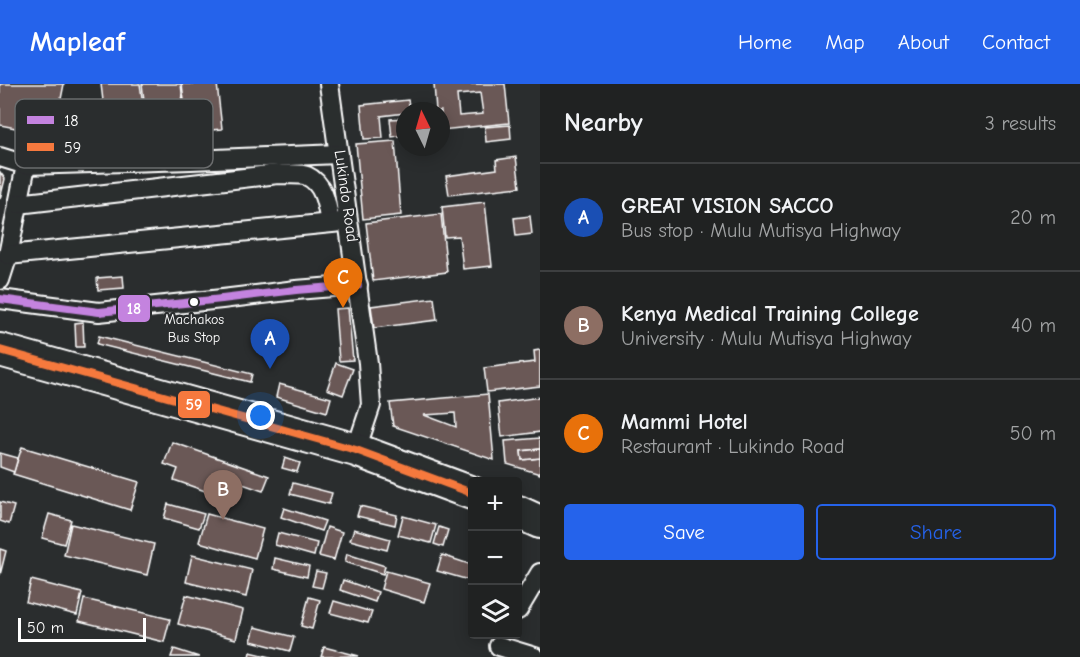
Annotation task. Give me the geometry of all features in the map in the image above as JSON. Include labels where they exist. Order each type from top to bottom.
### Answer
[{"type":"highway","points":[[0,350],[356,450],[468,492]]},
{"type":"highway","points":[[522,514],[540,522]]},
{"type":"street","name":"Lukindo Road","points":[[330,84],[368,363],[370,405],[356,450]]},
{"type":"street","points":[[213,159],[339,154]]},
{"type":"street","points":[[0,157],[15,162]]},
{"type":"street","points":[[0,280],[8,255],[25,168]]},
{"type":"street","points":[[18,204],[278,174],[306,175],[318,184],[326,202],[330,223]]},
{"type":"street","points":[[8,255],[350,222]]},
{"type":"street","points":[[0,299],[99,312],[358,285]]},
{"type":"street","points":[[522,603],[540,573]]},
{"type":"street","points":[[500,646],[535,657]]},
{"type":"building","points":[[0,84],[64,84],[61,99],[15,99],[15,128],[0,125]]},
{"type":"building","points":[[101,84],[140,84],[142,99],[103,99]]},
{"type":"building","points":[[142,84],[181,84],[183,99],[144,99]]},
{"type":"building","points":[[182,84],[217,84],[222,129],[213,130],[213,99],[184,99]]},
{"type":"building","points":[[434,84],[505,84],[509,123],[450,129],[450,102],[435,102]],"holes":[[[480,93],[483,114],[459,116],[457,95]]]},
{"type":"building","points":[[408,100],[408,102],[396,102],[396,114],[381,116],[383,138],[364,139],[361,105]]},
{"type":"building","points":[[390,119],[396,119],[396,136],[392,137]]},
{"type":"building","points":[[510,125],[511,139],[486,142],[485,127]]},
{"type":"building","points":[[395,141],[401,215],[363,219],[356,144]]},
{"type":"building","points":[[516,157],[520,187],[449,195],[446,176],[497,169],[496,160]]},
{"type":"building","points":[[0,172],[5,179],[0,199]]},
{"type":"building","points":[[485,202],[492,266],[463,269],[459,236],[445,237],[442,207]]},
{"type":"building","points":[[441,214],[447,272],[373,281],[366,223]]},
{"type":"building","points":[[530,216],[532,234],[516,236],[514,218]]},
{"type":"building","points":[[123,276],[124,288],[98,290],[97,278]]},
{"type":"building","points":[[434,298],[437,320],[374,328],[371,306]]},
{"type":"building","points":[[348,308],[353,360],[339,361],[335,309]]},
{"type":"building","points":[[83,322],[84,347],[76,347],[75,323]]},
{"type":"building","points":[[99,336],[252,374],[250,382],[97,344]]},
{"type":"building","points":[[540,350],[540,386],[487,392],[484,368],[535,362],[534,351]]},
{"type":"building","points":[[336,363],[353,369],[343,395],[327,389]]},
{"type":"building","points":[[279,384],[331,398],[327,412],[276,397]]},
{"type":"building","points":[[488,394],[494,460],[393,426],[390,403]],"holes":[[[455,413],[456,427],[424,415]]]},
{"type":"building","points":[[540,397],[540,432],[502,437],[498,403]]},
{"type":"building","points":[[540,438],[540,449],[521,451],[522,460],[540,458],[540,474],[507,464],[505,441]]},
{"type":"building","points":[[172,442],[269,476],[263,491],[231,480],[225,498],[174,480],[178,469],[164,464]]},
{"type":"building","points":[[22,447],[139,482],[130,510],[13,474]]},
{"type":"building","points":[[540,449],[540,458],[522,460],[521,451]]},
{"type":"building","points":[[0,453],[18,458],[14,472],[0,467]]},
{"type":"building","points":[[285,458],[300,463],[297,472],[282,468]]},
{"type":"building","points":[[293,483],[332,493],[329,504],[290,494]]},
{"type":"building","points":[[0,502],[14,506],[9,524],[0,521]]},
{"type":"building","points":[[168,504],[204,514],[199,528],[164,518]]},
{"type":"building","points":[[360,506],[397,515],[395,525],[357,516]]},
{"type":"building","points":[[284,508],[325,521],[321,531],[281,517]]},
{"type":"building","points":[[49,514],[71,520],[64,544],[42,538]]},
{"type":"building","points":[[207,514],[263,529],[255,558],[199,542]]},
{"type":"building","points":[[403,516],[436,525],[431,543],[398,535]]},
{"type":"building","points":[[71,524],[154,544],[147,575],[64,555]]},
{"type":"building","points":[[327,527],[342,532],[334,560],[319,556]]},
{"type":"building","points":[[439,527],[448,530],[443,547],[434,544]]},
{"type":"building","points":[[354,529],[390,539],[387,550],[350,540]]},
{"type":"building","points":[[278,533],[317,543],[314,556],[275,545]]},
{"type":"building","points":[[0,549],[6,551],[0,575]]},
{"type":"building","points":[[347,554],[385,566],[383,574],[345,562]]},
{"type":"building","points":[[192,555],[252,570],[246,597],[186,582]]},
{"type":"building","points":[[442,555],[468,564],[468,580],[437,571]]},
{"type":"building","points":[[275,558],[309,566],[307,577],[273,569]]},
{"type":"building","points":[[316,571],[326,573],[322,588],[312,586]]},
{"type":"building","points":[[386,571],[430,583],[424,602],[381,589]]},
{"type":"building","points":[[31,580],[82,593],[77,615],[26,602]]},
{"type":"building","points":[[343,580],[378,592],[375,602],[340,590]]},
{"type":"building","points":[[186,595],[243,610],[236,639],[178,624]]},
{"type":"building","points":[[309,597],[320,600],[312,629],[301,626]]},
{"type":"building","points":[[84,599],[170,619],[164,642],[79,621]]},
{"type":"building","points":[[334,601],[372,612],[368,623],[330,613]]},
{"type":"building","points":[[255,627],[294,637],[290,651],[251,641]]},
{"type":"building","points":[[324,647],[359,656],[321,657]]},
{"type":"building","points":[[174,649],[199,657],[171,657]]},
{"type":"building","points":[[250,652],[271,657],[249,657]]},
{"type":"transit line","name":"18","points":[[0,299],[99,312],[358,285]]},
{"type":"transit line","name":"59","points":[[0,350],[356,450],[468,492]]},
{"type":"place","name":"Machakos Bus Stop","points":[[194,302]]},
{"type":"place","name":"Mammi Hotel","points":[[343,308]]},
{"type":"place","name":"GREAT VISION SACCO","points":[[270,369]]},
{"type":"place","name":"Kenya Medical Training College","points":[[223,520]]}]
